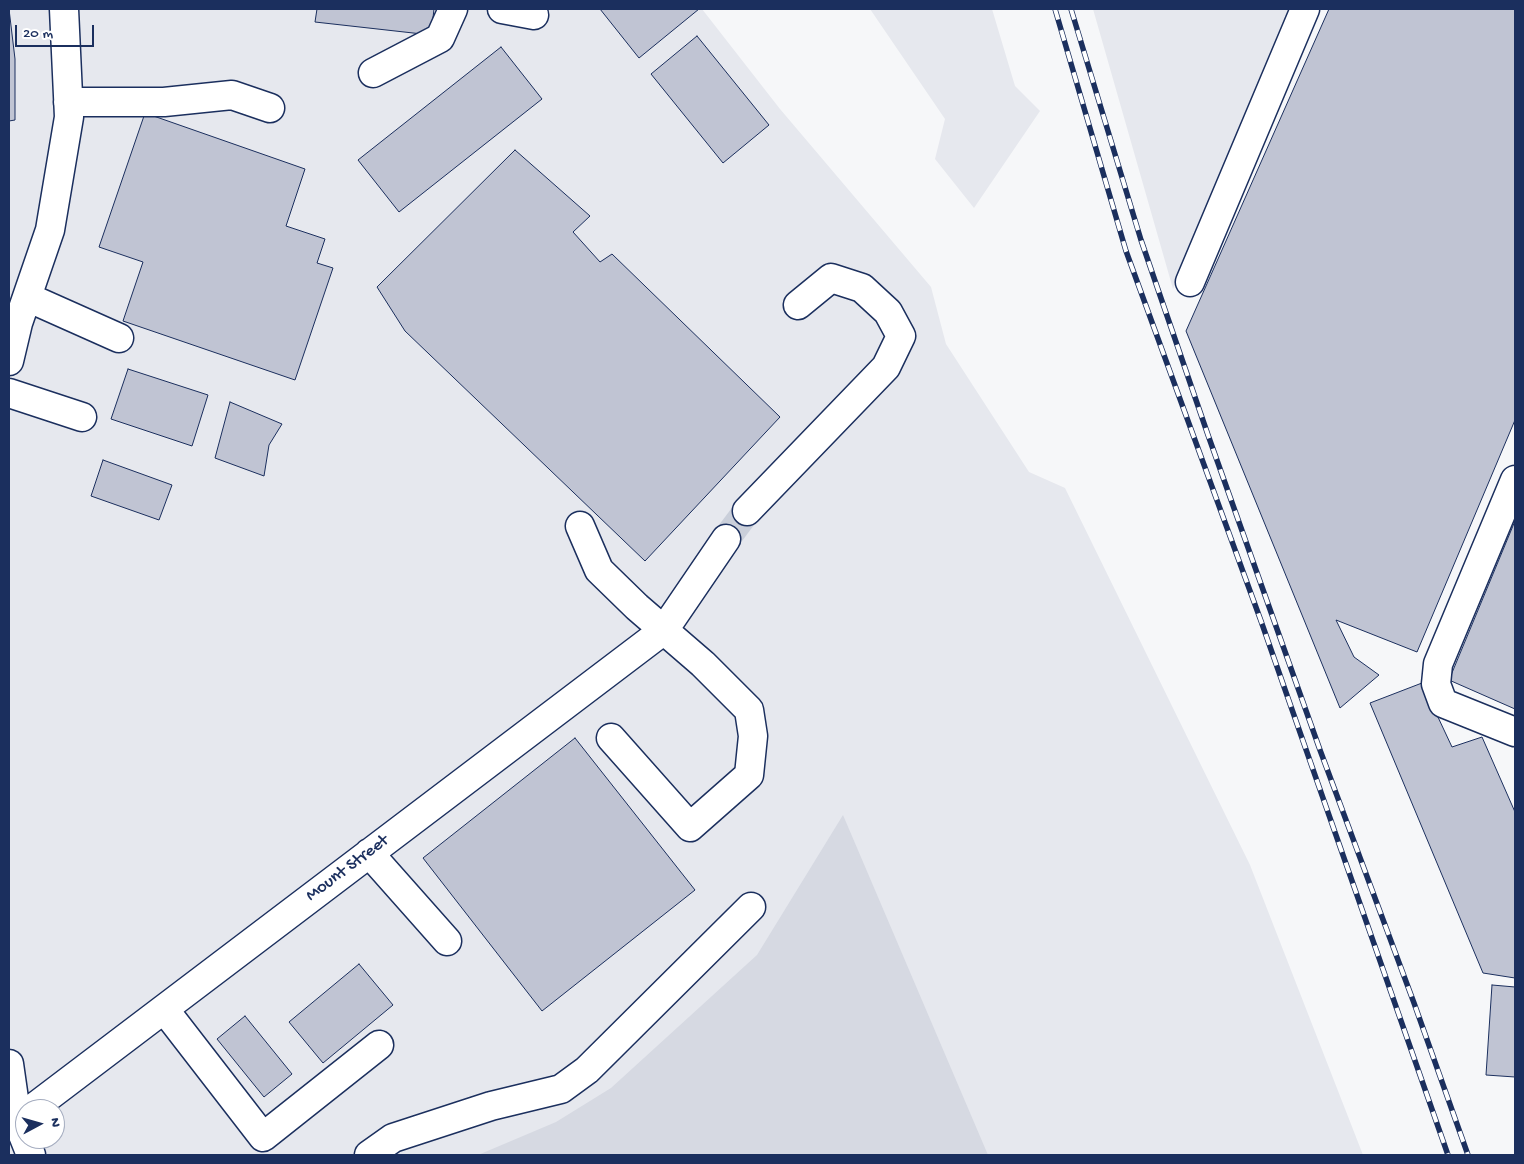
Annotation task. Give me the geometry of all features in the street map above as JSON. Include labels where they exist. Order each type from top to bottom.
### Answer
[{"type":"street","points":[[9,361],[27,297],[50,230],[69,118],[64,9]]},
{"type":"street","points":[[373,73],[440,38],[453,9]]},
{"type":"street","points":[[502,9],[534,15]]},
{"type":"street","points":[[1190,282],[1304,9]]},
{"type":"street","points":[[68,102],[164,102],[232,95],[270,108]]},
{"type":"street","points":[[747,511],[886,368],[901,336],[888,312],[862,288],[831,278],[798,304]]},
{"type":"street","points":[[27,297],[120,338]]},
{"type":"street","points":[[9,393],[82,417]]},
{"type":"street","points":[[1515,480],[1438,664],[1436,684],[1443,703],[1515,732]]},
{"type":"street","points":[[580,526],[599,570],[703,664],[749,710],[753,736],[749,775],[690,827],[611,738]]},
{"type":"street","name":"Mount Street","points":[[45,1099],[664,630],[726,539]]},
{"type":"street","points":[[369,853],[447,941]]},
{"type":"street","points":[[369,1155],[393,1138],[491,1106],[562,1089],[587,1070],[751,907]]},
{"type":"street","points":[[164,1009],[263,1137],[379,1045]]},
{"type":"street","points":[[9,1064],[20,1099]]},
{"type":"shaded area","points":[[9,9],[702,9],[780,109],[931,287],[946,344],[1029,472],[1065,488],[1250,865],[1363,1155],[9,1155]]},
{"type":"shaded area","points":[[870,9],[992,9],[1015,86],[1040,111],[974,208],[935,159],[945,119]]},
{"type":"shaded area","points":[[1093,9],[1293,9],[1173,289]]},
{"type":"shaded area","points":[[843,815],[988,1155],[478,1155],[556,1122],[611,1088],[757,955]]},
{"type":"building","points":[[9,9],[15,59],[15,120],[9,121]]},
{"type":"building","points":[[317,9],[434,9],[431,35],[315,22]]},
{"type":"building","points":[[600,9],[699,9],[639,58]]},
{"type":"building","points":[[1329,9],[1515,9],[1515,420],[1417,652],[1336,620],[1354,657],[1379,675],[1340,708],[1186,331]]},
{"type":"building","points":[[697,36],[769,125],[723,163],[651,74]]},
{"type":"building","points":[[501,47],[542,99],[399,212],[358,160]]},
{"type":"building","points":[[145,113],[305,169],[286,226],[325,239],[317,263],[333,268],[295,380],[123,321],[143,262],[99,247]]},
{"type":"building","points":[[515,150],[590,216],[573,232],[600,262],[612,254],[780,417],[645,561],[405,331],[377,287]]},
{"type":"building","points":[[128,369],[208,395],[192,446],[111,419]]},
{"type":"building","points":[[230,402],[282,424],[269,445],[264,476],[215,458]]},
{"type":"building","points":[[103,460],[172,485],[159,520],[91,496]]},
{"type":"building","points":[[1515,521],[1515,709],[1449,680]]},
{"type":"building","points":[[1422,683],[1452,747],[1482,737],[1515,812],[1515,978],[1483,973],[1370,703]]},
{"type":"building","points":[[575,738],[695,890],[542,1011],[423,858]]},
{"type":"building","points":[[359,964],[393,1005],[323,1063],[289,1022]]},
{"type":"building","points":[[1492,985],[1515,987],[1515,1077],[1486,1075]]},
{"type":"building","points":[[245,1016],[292,1074],[264,1097],[217,1039]]},
{"type":"tunnel","points":[[726,539],[747,511]]},
{"type":"railway","points":[[1055,9],[1126,251],[1261,621],[1448,1155]]},
{"type":"railway","points":[[1071,9],[1141,240],[1208,435],[1320,750],[1468,1155]]}]
